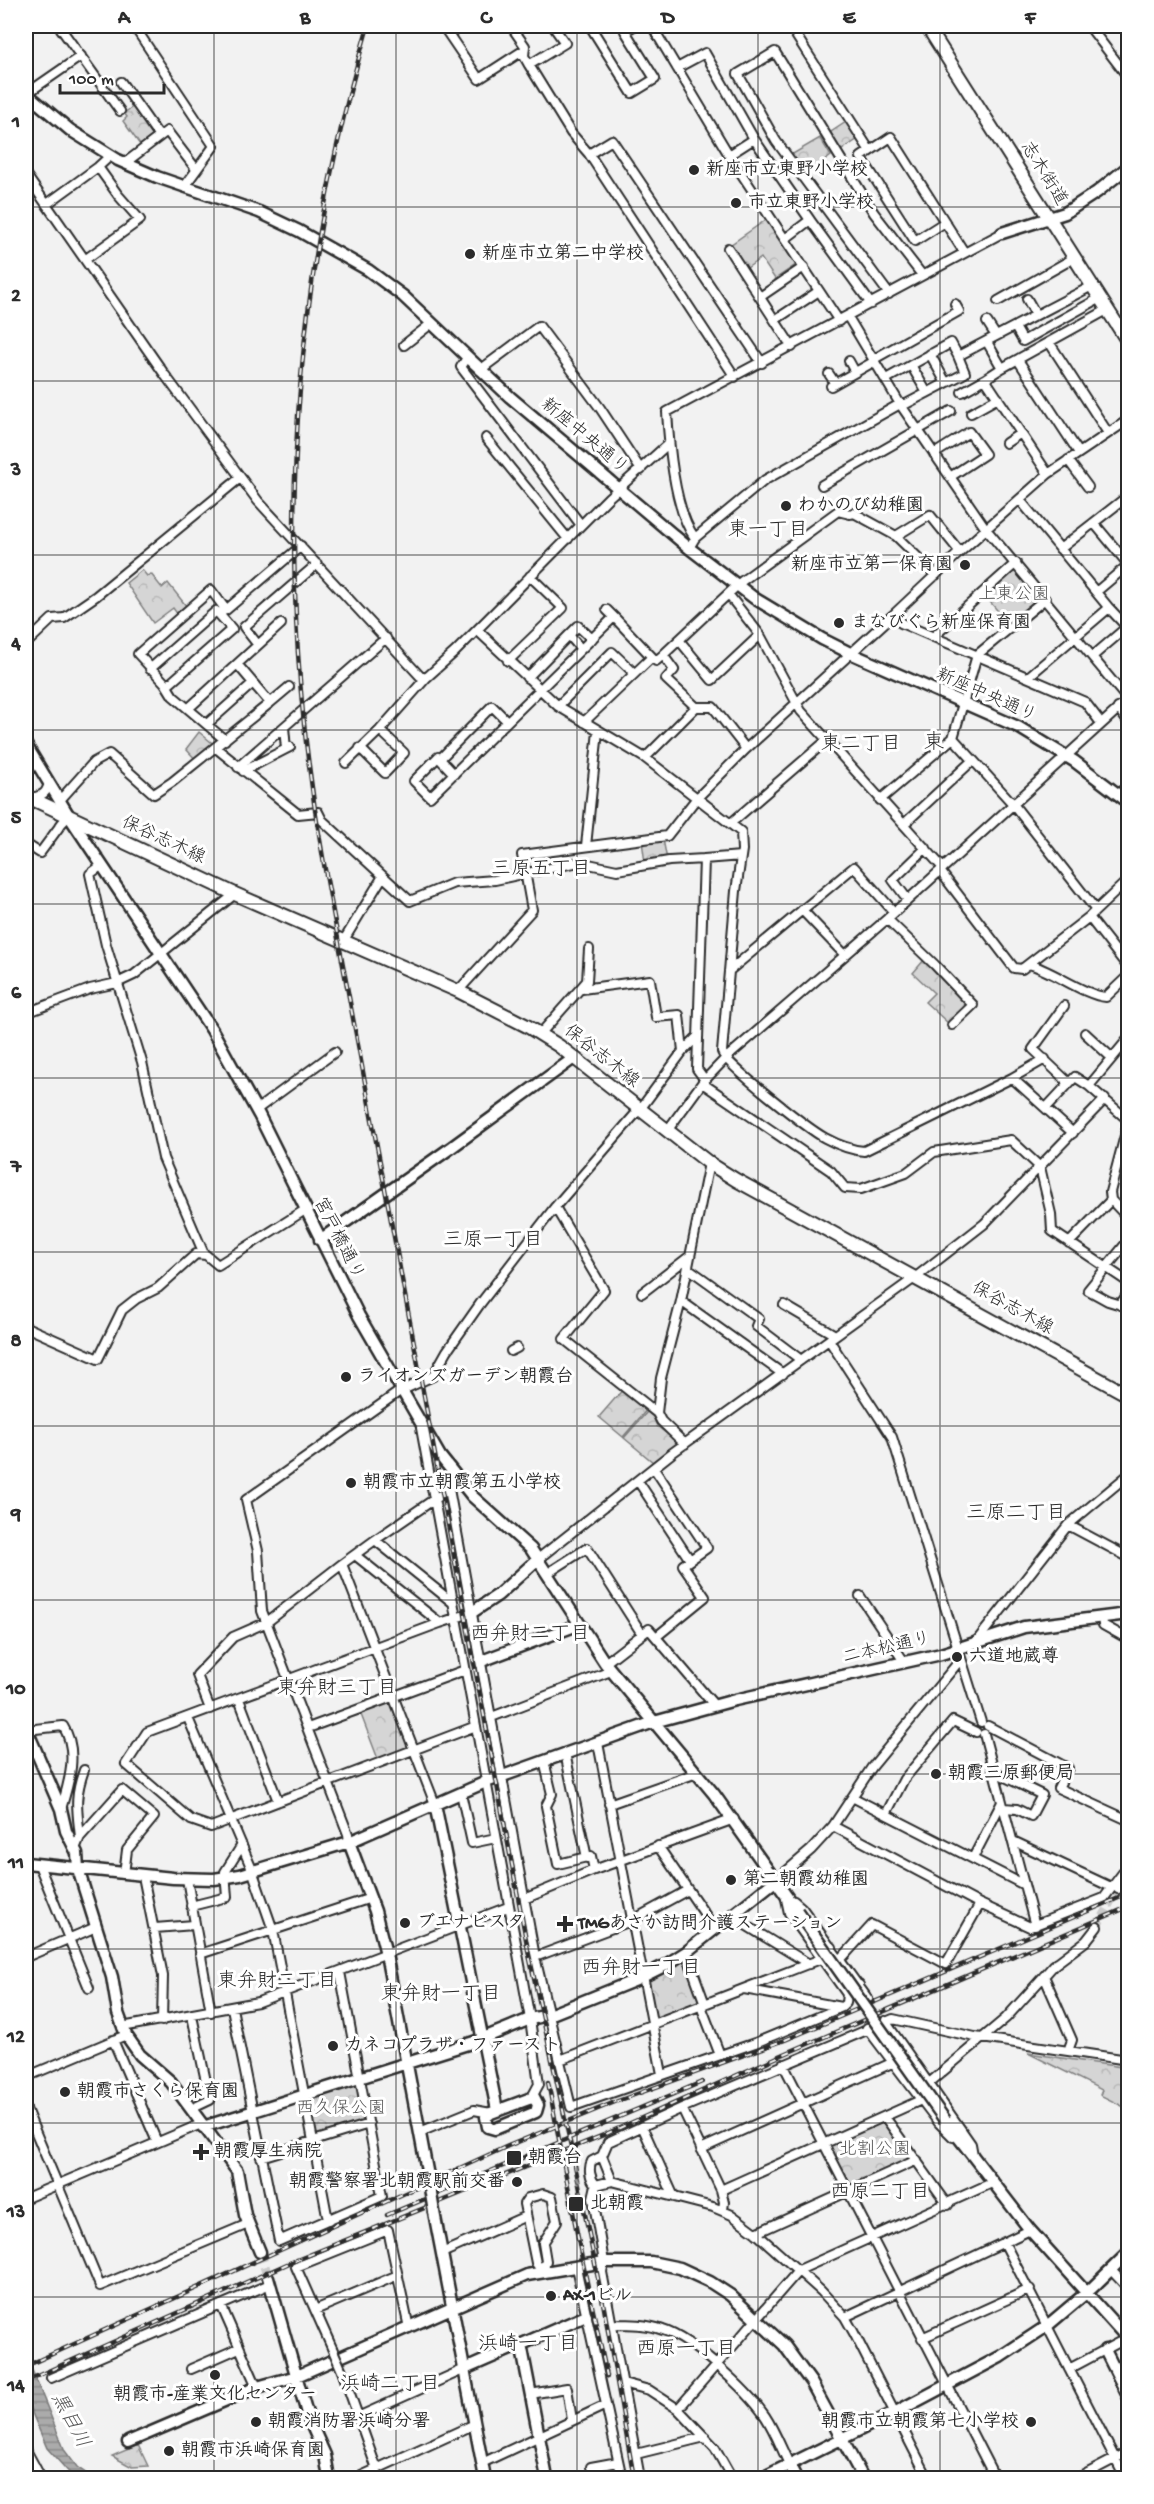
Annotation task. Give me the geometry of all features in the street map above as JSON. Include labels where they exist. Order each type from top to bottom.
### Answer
[{"type":"main road","name":"志木街道","points":[[927,26],[1128,342]]},
{"type":"main road","name":"保谷志木線","points":[[27,801],[69,816],[235,894],[458,991],[541,1033],[709,1163],[776,1203],[1126,1390]]},
{"type":"street","points":[[58,26],[120,111]]},
{"type":"street","points":[[134,26],[214,146],[184,187]]},
{"type":"street","points":[[443,26],[479,79],[524,50]]},
{"type":"street","points":[[511,26],[525,46],[524,56],[529,66],[571,133],[589,154],[735,377]]},
{"type":"street","points":[[529,66],[564,43],[553,26]]},
{"type":"street","points":[[590,26],[632,93],[655,79],[626,31],[634,26]]},
{"type":"street","points":[[652,26],[729,155],[839,321]]},
{"type":"street","points":[[790,26],[870,151]]},
{"type":"street","points":[[1089,26],[1128,77]]},
{"type":"street","points":[[888,294],[776,141],[738,74],[775,52],[868,203],[922,275]]},
{"type":"street","points":[[677,68],[705,53],[753,139],[871,304]]},
{"type":"street","points":[[26,94],[81,56]]},
{"type":"street","points":[[121,82],[159,136]]},
{"type":"street","name":"新座中央通り","points":[[26,94],[70,130],[110,156],[184,187],[259,212],[327,246],[387,283],[480,370],[620,489],[692,543],[736,586],[798,626],[850,653],[1018,727],[1066,755],[1128,802]]},
{"type":"street","points":[[124,163],[167,131],[196,169]]},
{"type":"street","points":[[945,222],[915,241],[861,157],[891,137],[945,222],[964,252]]},
{"type":"street","points":[[729,155],[753,139]]},
{"type":"street","points":[[589,154],[612,140],[762,363]]},
{"type":"street","points":[[47,204],[110,156]]},
{"type":"street","points":[[886,379],[951,343],[965,373],[906,404],[900,404],[765,480],[692,543],[683,517],[668,444],[667,412],[848,317],[964,252],[1002,233],[1072,209],[1128,166]]},
{"type":"street","points":[[86,259],[140,220],[98,167]]},
{"type":"street","points":[[26,175],[165,375],[240,478],[264,508],[420,676],[426,678]]},
{"type":"street","points":[[785,239],[810,220]]},
{"type":"street","points":[[728,248],[792,346]]},
{"type":"street","points":[[998,301],[1074,258]]},
{"type":"street","points":[[760,297],[804,267]]},
{"type":"street","points":[[958,356],[1092,286]]},
{"type":"street","points":[[774,320],[819,291]]},
{"type":"street","points":[[1015,327],[1023,341],[1100,298]]},
{"type":"street","points":[[1027,299],[1036,315]]},
{"type":"street","points":[[829,374],[833,384],[855,372],[959,311],[955,304]]},
{"type":"street","points":[[962,392],[1107,310]]},
{"type":"street","points":[[667,1131],[704,1081],[725,1059],[887,919],[1128,700],[986,529],[900,404],[848,317]]},
{"type":"street","points":[[987,322],[996,336]]},
{"type":"street","points":[[404,345],[432,323]]},
{"type":"street","points":[[480,370],[539,326],[600,408],[641,470]]},
{"type":"street","points":[[987,342],[1002,368]]},
{"type":"street","points":[[1049,342],[1108,433]]},
{"type":"street","points":[[930,354],[946,383]]},
{"type":"street","points":[[467,358],[461,368],[581,525]]},
{"type":"street","points":[[1018,360],[1079,453]]},
{"type":"street","points":[[849,361],[855,372]]},
{"type":"street","points":[[911,365],[927,393]]},
{"type":"street","points":[[985,379],[1048,474]]},
{"type":"street","points":[[971,413],[998,398]]},
{"type":"street","points":[[822,485],[951,411]]},
{"type":"street","points":[[458,991],[532,910],[522,855],[667,836],[696,799],[746,749],[960,552],[1048,474],[1128,420]]},
{"type":"street","points":[[934,454],[969,432],[985,454],[950,477]]},
{"type":"street","points":[[1006,443],[1021,433]]},
{"type":"street","points":[[486,438],[568,538]]},
{"type":"street","points":[[346,763],[380,730],[426,678],[581,525],[668,444]]},
{"type":"street","points":[[1068,460],[1088,487]]},
{"type":"street","points":[[26,634],[30,640],[52,619],[64,618],[92,598],[240,478]]},
{"type":"street","points":[[1060,549],[1128,496]]},
{"type":"street","points":[[1020,500],[1109,608],[1128,626],[1093,656]]},
{"type":"street","points":[[607,610],[656,661],[736,586],[838,511],[854,513],[896,536],[936,575]]},
{"type":"street","points":[[896,536],[930,515],[960,552]]},
{"type":"street","points":[[1094,523],[1128,564],[1096,592]]},
{"type":"street","points":[[150,669],[216,612],[222,612],[301,546]]},
{"type":"street","points":[[933,637],[1016,563]]},
{"type":"street","points":[[258,645],[244,627],[317,564]]},
{"type":"street","points":[[508,661],[562,608],[530,576]]},
{"type":"street","points":[[227,738],[173,696],[138,654],[211,590],[232,629],[249,633]]},
{"type":"street","points":[[728,594],[760,636],[795,702],[826,741],[926,848],[1014,968],[1022,969],[1029,964],[1089,917],[1128,880]]},
{"type":"street","points":[[880,800],[953,738],[977,656],[1045,599]]},
{"type":"street","points":[[1028,677],[1109,608]]},
{"type":"street","points":[[893,615],[901,623],[1085,702],[1101,723]]},
{"type":"street","points":[[507,721],[492,706],[414,782],[430,797],[614,617]]},
{"type":"street","points":[[189,708],[281,624]]},
{"type":"street","points":[[527,678],[578,626],[592,639]]},
{"type":"street","points":[[167,686],[232,629]]},
{"type":"street","points":[[477,630],[558,706],[645,758],[741,832],[741,856],[722,1052],[725,1059],[823,1137],[847,1148],[864,1150],[1012,1078],[1045,1059]]},
{"type":"street","points":[[569,635],[581,649]]},
{"type":"street","points":[[679,640],[712,681],[760,636]]},
{"type":"street","points":[[242,766],[386,638]]},
{"type":"street","points":[[558,706],[612,652],[634,673]]},
{"type":"street","points":[[663,655],[674,670],[666,679],[696,707],[713,707],[746,749]]},
{"type":"street","points":[[584,722],[652,657]]},
{"type":"street","points":[[237,664],[270,703]]},
{"type":"street","points":[[207,723],[254,683]]},
{"type":"street","points":[[60,800],[94,762],[109,754],[154,794],[216,748],[289,687]]},
{"type":"street","points":[[645,758],[696,707]]},
{"type":"street","points":[[1118,708],[1128,722]]},
{"type":"street","points":[[242,766],[252,767],[288,748],[284,727]]},
{"type":"street","points":[[360,748],[385,773],[404,753],[380,730]]},
{"type":"street","points":[[586,846],[598,731]]},
{"type":"street","points":[[953,738],[1012,804],[1095,909]]},
{"type":"street","points":[[731,823],[826,741]]},
{"type":"street","name":"宮戸橋通り","points":[[26,745],[69,816],[212,1030],[256,1110],[320,1240],[400,1391],[454,1475],[480,1504],[523,1540],[538,1559],[608,1667],[734,1819],[775,1881],[973,2157],[1030,2230],[1128,2338]]},
{"type":"street","points":[[216,748],[242,766],[298,814],[318,812],[322,820],[410,901],[454,883],[495,880],[579,862],[617,870],[667,862],[741,856]]},
{"type":"street","points":[[440,759],[454,774]]},
{"type":"street","points":[[904,824],[972,761]]},
{"type":"street","points":[[27,801],[46,792],[49,783]]},
{"type":"street","points":[[26,844],[40,853],[62,822],[69,816]]},
{"type":"street","points":[[908,900],[893,879],[926,848]]},
{"type":"street","points":[[704,859],[697,1069],[704,1081],[831,1171],[842,1186],[850,1189],[868,1188],[906,1173],[934,1152],[1011,1140],[1040,1167],[1051,1214],[1052,1231],[1128,1282]]},
{"type":"street","points":[[102,865],[90,874],[117,983],[142,1062],[163,1158],[204,1254],[218,1265],[305,1210]]},
{"type":"street","points":[[729,971],[854,867],[894,912]]},
{"type":"street","points":[[344,940],[383,876]]},
{"type":"street","points":[[26,1013],[90,989],[117,983],[134,975],[235,894]]},
{"type":"street","points":[[802,910],[845,955]]},
{"type":"street","points":[[1089,917],[1128,967]]},
{"type":"street","points":[[887,919],[973,1005],[952,1025]]},
{"type":"street","points":[[541,1033],[587,981],[590,949]]},
{"type":"street","points":[[1029,964],[1047,970],[1096,997],[1106,997],[1128,976]]},
{"type":"street","points":[[582,989],[650,980],[656,1017],[679,1015],[684,1051]]},
{"type":"street","points":[[1064,1006],[1033,1049],[1069,1083]]},
{"type":"street","points":[[1085,1033],[1112,1058]]},
{"type":"street","points":[[485,2478],[386,1954],[370,1899],[328,1782],[262,1611],[258,1551],[246,1500],[400,1391],[433,1376],[447,1351],[480,1304],[555,1208],[698,1036]]},
{"type":"street","points":[[1089,1086],[1128,1039]]},
{"type":"street","points":[[256,1110],[335,1052]]},
{"type":"street","points":[[320,1240],[574,1058]]},
{"type":"street","points":[[1046,1108],[1075,1077],[1089,1086],[1128,1122],[1110,1200],[1069,1243]]},
{"type":"street","points":[[1012,1078],[1073,1133]]},
{"type":"street","points":[[476,1726],[212,1827],[191,1820],[126,1764],[147,1732],[471,1613],[498,1595],[538,1559],[685,1444],[916,1277],[984,1224],[1105,1100]]},
{"type":"street","points":[[657,1413],[661,1378],[681,1301],[709,1163]]},
{"type":"street","points":[[1110,1200],[1128,1218]]},
{"type":"street","points":[[555,1208],[604,1290],[564,1339],[657,1413],[661,1421],[685,1444]]},
{"type":"street","points":[[1128,1241],[1089,1290],[1124,1306],[1128,1293]]},
{"type":"street","points":[[26,1327],[98,1359],[122,1310],[127,1305],[158,1288],[196,1254],[204,1254]]},
{"type":"street","points":[[642,1293],[690,1256]]},
{"type":"street","points":[[688,1268],[759,1319],[756,1326],[801,1360]]},
{"type":"street","points":[[681,1301],[783,1374]]},
{"type":"street","points":[[784,1305],[832,1338],[892,1437],[982,1728],[1035,1926]]},
{"type":"street","points":[[420,1424],[530,2019],[539,2084],[532,2097],[494,2111],[474,2110],[420,2132]]},
{"type":"street","points":[[654,1468],[707,1548],[683,1565],[705,1597],[656,1636]]},
{"type":"street","points":[[454,1475],[448,1489],[489,1718],[535,1957],[571,2107],[755,2043],[842,2007],[846,2003],[846,1994],[789,1913],[785,1895]]},
{"type":"street","points":[[976,1642],[1068,1525],[1128,1475]]},
{"type":"street","points":[[638,1481],[690,1560]]},
{"type":"street","points":[[210,1709],[197,1675],[233,1637],[267,1622],[342,1564],[432,1498],[448,1489]]},
{"type":"street","points":[[1068,1525],[1128,1557]]},
{"type":"street","points":[[375,1540],[452,1602]]},
{"type":"street","points":[[548,1573],[587,1548],[642,1634]]},
{"type":"street","points":[[355,1555],[440,1623]]},
{"type":"street","points":[[342,1564],[435,1804],[461,1925],[494,2111],[486,2121],[488,2127],[495,2129],[536,2112],[538,2105],[536,2098],[532,2097]]},
{"type":"street","points":[[860,1596],[905,1663]]},
{"type":"street","name":"二本松通り","points":[[26,1863],[187,1879],[225,1878],[253,1872],[349,1842],[486,1782],[654,1722],[714,1705],[905,1663],[960,1654],[976,1642],[1024,1627],[1128,1614]]},
{"type":"street","points":[[1102,1617],[1103,1625],[1128,1639]]},
{"type":"street","points":[[479,1662],[580,1624]]},
{"type":"street","points":[[489,1718],[608,1667],[649,1629],[714,1705]]},
{"type":"street","points":[[26,2198],[156,2142],[202,2125],[482,2039],[642,1978],[686,1952],[811,1850],[833,1826],[872,1767],[960,1654]]},
{"type":"street","points":[[308,1728],[465,1670]]},
{"type":"street","points":[[239,1699],[278,1801]]},
{"type":"street","points":[[188,1718],[253,1872],[273,1930],[328,2220]]},
{"type":"street","points":[[886,1814],[904,1779],[953,1721],[982,1728],[1068,1768],[1058,1788],[1128,1820]]},
{"type":"street","points":[[61,1809],[71,1778],[71,1738],[63,1726],[26,1729],[30,1746],[61,1809],[66,1831],[75,1849],[78,1869],[112,1977],[124,2031],[140,2055],[166,2077],[237,2171],[248,2224],[260,2252]]},
{"type":"street","points":[[598,1743],[662,2074]]},
{"type":"street","points":[[566,1754],[587,1858]]},
{"type":"street","points":[[544,1761],[552,1794],[546,1806],[558,1864],[591,1856],[594,1870]]},
{"type":"street","points":[[80,1837],[76,1808],[78,1787],[84,1770]]},
{"type":"street","points":[[993,1771],[1042,1795],[1031,1816],[1003,1805]]},
{"type":"street","points":[[609,1804],[697,1773]]},
{"type":"street","points":[[75,1849],[80,1837],[122,1790],[154,1817],[127,1851],[124,1874]]},
{"type":"street","points":[[460,1793],[472,1843],[496,1838]]},
{"type":"street","points":[[852,1797],[1024,1885]]},
{"type":"street","points":[[973,1858],[1003,1805]]},
{"type":"street","points":[[524,1899],[594,1870],[734,1819]]},
{"type":"street","points":[[833,1826],[980,1904],[1029,1927],[1104,1898],[1128,1876]]},
{"type":"street","points":[[1013,1842],[1115,1888]]},
{"type":"street","points":[[191,1906],[227,1897],[225,1872],[242,1845]]},
{"type":"street","points":[[658,1846],[715,1929]]},
{"type":"street","points":[[39,1865],[89,1988]]},
{"type":"street","points":[[1115,1888],[1128,1866]]},
{"type":"street","points":[[144,1876],[163,1976],[162,2021]]},
{"type":"street","points":[[187,1879],[211,2012]]},
{"type":"street","points":[[535,1957],[631,1921],[688,1890]]},
{"type":"street","points":[[785,1895],[802,1908],[868,1999]]},
{"type":"street","points":[[200,1954],[370,1899]]},
{"type":"street","points":[[841,1959],[872,1925],[946,1964],[980,1904]]},
{"type":"street","points":[[26,2077],[113,2040],[124,2031],[162,2021],[232,2008],[284,1993],[508,1907]]},
{"type":"street","points":[[731,1916],[809,1964]]},
{"type":"street","points":[[155,1928],[194,1925]]},
{"type":"street","points":[[26,1957],[96,1927]]},
{"type":"street","points":[[928,2084],[1024,2000],[1044,1976],[1067,1954],[1086,1941],[1097,1927]]},
{"type":"street","points":[[560,2060],[822,1959],[832,1947]]},
{"type":"street","points":[[686,1952],[720,2055]]},
{"type":"street","points":[[232,2008],[279,2241],[382,2196],[340,1972]]},
{"type":"street","points":[[1044,1976],[1072,2040],[1068,2050]]},
{"type":"street","points":[[846,1994],[859,1985]]},
{"type":"street","points":[[741,1989],[842,2007]]},
{"type":"street","points":[[191,2109],[210,2100],[192,2016]]},
{"type":"street","points":[[612,2181],[602,2156],[608,2142],[783,2064],[893,2019],[982,2038],[1128,2060]]},
{"type":"street","points":[[885,2021],[971,2144],[973,2157]]},
{"type":"street","points":[[867,2028],[939,2123],[973,2157]]},
{"type":"street","points":[[113,2040],[156,2142]]},
{"type":"street","points":[[701,2149],[894,2062]]},
{"type":"street","points":[[783,2064],[995,2478]]},
{"type":"street","points":[[721,2190],[921,2100]]},
{"type":"street","points":[[682,2108],[721,2190],[723,2210]]},
{"type":"street","points":[[26,2109],[100,2286],[248,2224]]},
{"type":"street","points":[[885,2117],[948,2205]]},
{"type":"street","points":[[261,2157],[369,2124]]},
{"type":"street","points":[[642,2126],[674,2197]]},
{"type":"street","points":[[602,2156],[594,2158],[589,2166],[596,2185],[593,2198],[604,2262],[602,2272],[640,2478]]},
{"type":"street","points":[[756,2233],[916,2160]]},
{"type":"street","points":[[596,2185],[612,2181],[723,2210],[756,2233],[799,2270],[845,2317],[928,2478]]},
{"type":"street","points":[[678,2409],[717,2367],[799,2270],[948,2205],[994,2182]]},
{"type":"street","points":[[543,2194],[552,2197],[557,2224],[543,2243],[546,2261],[542,2271],[536,2263],[524,2204],[526,2199],[543,2194]]},
{"type":"street","points":[[442,2253],[526,2216]]},
{"type":"street","points":[[380,2478],[342,2371],[296,2267],[388,2230],[408,2328]]},
{"type":"street","points":[[845,2317],[898,2290],[1030,2230]]},
{"type":"street","points":[[530,2238],[535,2242],[543,2243]]},
{"type":"street","points":[[1004,2242],[1125,2478]]},
{"type":"street","points":[[762,2478],[790,2466],[1000,2357],[1047,2326],[1086,2294],[1128,2253]]},
{"type":"street","points":[[128,2442],[257,2387],[297,2376],[527,2275],[604,2262],[651,2262],[680,2268],[724,2291],[757,2319],[795,2357],[863,2478]]},
{"type":"street","points":[[576,2267],[622,2478]]},
{"type":"street","points":[[1111,2270],[1128,2288]]},
{"type":"street","points":[[315,2310],[398,2275]]},
{"type":"street","points":[[51,2378],[222,2305],[269,2280],[308,2417],[325,2455],[329,2478]]},
{"type":"street","points":[[922,2338],[1030,2289]]},
{"type":"street","points":[[222,2305],[257,2387]]},
{"type":"street","points":[[358,2417],[586,2316]]},
{"type":"street","points":[[612,2324],[640,2324],[666,2331],[688,2342],[717,2367],[765,2416],[796,2478]]},
{"type":"street","points":[[1069,2368],[1128,2338]]},
{"type":"street","points":[[521,2344],[547,2478]]},
{"type":"street","points":[[191,2369],[240,2348]]},
{"type":"street","points":[[1105,2350],[1128,2396]]},
{"type":"street","points":[[623,2383],[649,2390],[678,2409],[715,2448],[732,2478]]},
{"type":"street","points":[[530,2394],[567,2388],[572,2420]]},
{"type":"street","points":[[482,2463],[606,2405]]},
{"type":"street","points":[[357,2478],[475,2424]]},
{"type":"street","points":[[636,2454],[705,2437]]},
{"type":"street","points":[[26,2450],[41,2478]]},
{"type":"street","points":[[1078,2478],[1128,2452]]},
{"type":"street","points":[[591,2467],[618,2462]]},
{"type":"green space","points":[[134,106],[155,134],[140,145],[123,121],[127,117],[124,113]]},
{"type":"green space","points":[[846,122],[858,139],[839,152],[828,134]]},
{"type":"green space","points":[[820,138],[831,156],[805,175],[791,155]]},
{"type":"green space","points":[[770,217],[797,264],[775,279],[761,258],[747,268],[730,245]]},
{"type":"green space","name":"上東公園","points":[[1016,563],[1045,599],[1011,627],[982,592]]},
{"type":"green space","points":[[142,570],[147,576],[151,574],[162,588],[168,583],[187,607],[178,615],[173,608],[153,623],[126,583]]},
{"type":"green space","points":[[199,732],[217,747],[198,762],[186,749]]},
{"type":"green space","points":[[663,839],[667,860],[645,863],[642,841]]},
{"type":"green space","points":[[924,960],[968,1005],[948,1023],[925,1002],[934,993],[913,973]]},
{"type":"green space","points":[[625,1387],[649,1407],[623,1437],[599,1417]]},
{"type":"green space","points":[[647,1412],[653,1417],[657,1426],[678,1443],[653,1462],[624,1438]]},
{"type":"green space","points":[[393,1699],[412,1746],[378,1759],[360,1712]]},
{"type":"green space","points":[[684,1959],[700,1999],[698,2002],[658,2018],[654,2017],[647,1982]]},
{"type":"green space","points":[[1028,2053],[1128,2068],[1128,2109],[1100,2095],[1102,2090]]},
{"type":"green space","name":"西久保公園","points":[[357,2083],[365,2122],[318,2136],[314,2134],[308,2100],[311,2097]]},
{"type":"green space","name":"北割公園","points":[[882,2121],[886,2123],[909,2157],[908,2161],[852,2185],[847,2184],[829,2149],[831,2144]]},
{"type":"green space","points":[[138,2445],[148,2466],[132,2467],[112,2456]]},
{"type":"shaded area","points":[[26,2355],[65,2451],[77,2467],[93,2478],[74,2478],[47,2448],[26,2399]]},
{"type":"tunnel","points":[[1097,1927],[1118,1889]]},
{"type":"tunnel","points":[[260,2252],[268,2277]]},
{"type":"railway","points":[[368,26],[341,129],[320,233],[305,337],[296,442],[294,547],[298,652],[308,758],[324,864],[528,1950],[604,2308],[634,2478]]},
{"type":"railway","points":[[26,2366],[508,2146],[615,2102],[785,2040],[1128,1894]]},
{"type":"railway","points":[[26,2381],[287,2264],[606,2134],[782,2055],[1128,1907]]},
{"type":"railway","points":[[548,2082],[607,2376]]},
{"type":"railway","points":[[387,2215],[702,2082]]},
{"type":"place","name":"新座市立東野小学校","points":[[694,170]]},
{"type":"place","name":"市立東野小学校","points":[[736,203]]},
{"type":"place","name":"新座市立第二中学校","points":[[470,254]]},
{"type":"place","name":"わかのび幼稚園","points":[[786,506]]},
{"type":"place","name":"新座市立第一保育園","points":[[965,565]]},
{"type":"place","name":"まなびぐら新座保育園","points":[[839,623]]},
{"type":"place","name":"ライオンズガーデン朝霞台","points":[[346,1377]]},
{"type":"place","name":"朝霞市立朝霞第五小学校","points":[[351,1483]]},
{"type":"place","name":"六道地蔵尊","points":[[957,1657]]},
{"type":"place","name":"朝霞三原郵便局","points":[[936,1774]]},
{"type":"place","name":"第二朝霞幼稚園","points":[[731,1880]]},
{"type":"place","name":"ブエナビスタ","points":[[405,1923]]},
{"type":"place","name":"TMGあさか訪問介護ステーション","points":[[565,1924]]},
{"type":"place","name":"カネコプラザ・ファースト","points":[[333,2046]]},
{"type":"place","name":"朝霞市さくら保育園","points":[[65,2092]]},
{"type":"place","name":"朝霞厚生病院","points":[[201,2152]]},
{"type":"place","name":"朝霞台","points":[[514,2158]]},
{"type":"place","name":"朝霞警察署北朝霞駅前交番","points":[[517,2182]]},
{"type":"place","name":"北朝霞","points":[[576,2204]]},
{"type":"place","name":"AX-1ビル","points":[[551,2296]]},
{"type":"place","name":"朝霞市-産業文化センター","points":[[215,2375]]},
{"type":"place","name":"朝霞消防署浜崎分署","points":[[256,2422]]},
{"type":"place","name":"朝霞市立朝霞第七小学校","points":[[1031,2422]]},
{"type":"place","name":"朝霞市浜崎保育園","points":[[169,2451]]},
{"type":"district","name":"東一丁目","points":[[768,531]]},
{"type":"district","name":"東","points":[[934,744]]},
{"type":"district","name":"東二丁目","points":[[861,745]]},
{"type":"district","name":"三原五丁目","points":[[541,870]]},
{"type":"district","name":"三原一丁目","points":[[493,1241]]},
{"type":"district","name":"三原二丁目","points":[[1016,1514]]},
{"type":"district","name":"西弁財二丁目","points":[[530,1635]]},
{"type":"district","name":"東弁財三丁目","points":[[337,1689]]},
{"type":"district","name":"西弁財一丁目","points":[[641,1969]]},
{"type":"district","name":"東弁財二丁目","points":[[277,1982]]},
{"type":"district","name":"東弁財一丁目","points":[[441,1995]]},
{"type":"district","name":"西原二丁目","points":[[880,2193]]},
{"type":"district","name":"浜崎一丁目","points":[[528,2345]]},
{"type":"district","name":"西原一丁目","points":[[686,2350]]},
{"type":"district","name":"浜崎二丁目","points":[[390,2385]]},
{"type":"water label","name":"黒目川","points":[[69,2421]]}]
